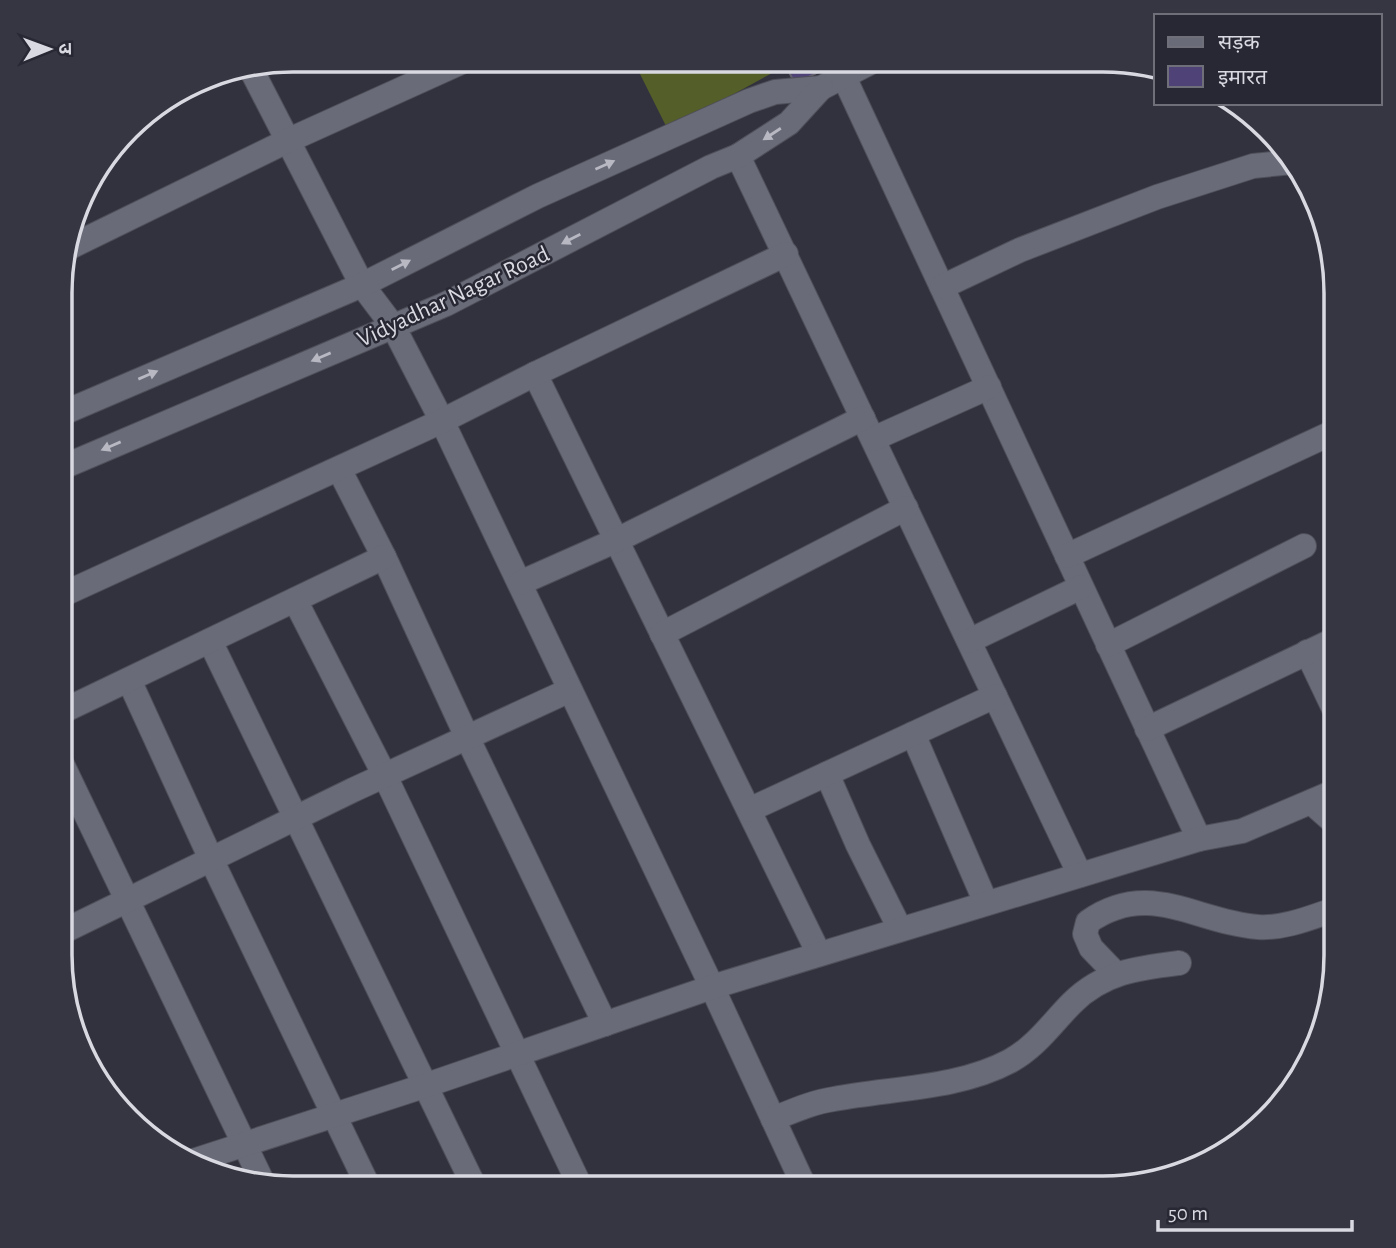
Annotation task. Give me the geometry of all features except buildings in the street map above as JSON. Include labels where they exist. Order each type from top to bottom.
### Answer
[{"type":"street","points":[[78,243],[287,141],[439,72]]},
{"type":"street","name":"Vidyadhar Nagar Road","points":[[72,409],[362,285],[538,196],[749,101],[775,92],[821,88],[853,72]]},
{"type":"street","points":[[254,76],[362,285],[393,326],[442,421],[712,986],[799,1176]]},
{"type":"street","points":[[844,77],[1199,839]]},
{"type":"street","name":"Vidyadhar Nagar Road","points":[[72,463],[446,304],[711,167],[738,156],[789,123],[821,88]]},
{"type":"street","points":[[738,156],[1080,875]]},
{"type":"street","points":[[942,286],[1020,250],[1157,197],[1253,166],[1282,163]]},
{"type":"street","points":[[72,590],[442,421],[786,254]]},
{"type":"street","points":[[536,374],[819,954]]},
{"type":"street","points":[[520,583],[868,429],[989,387]]},
{"type":"street","points":[[1067,556],[1324,437]]},
{"type":"street","points":[[340,469],[605,1024]]},
{"type":"street","points":[[662,634],[906,508]]},
{"type":"street","points":[[1108,645],[1304,546]]},
{"type":"street","points":[[72,707],[384,557]]},
{"type":"street","points":[[969,641],[1081,587]]},
{"type":"street","points":[[295,600],[385,776],[575,1176]]},
{"type":"street","points":[[210,641],[469,1176]]},
{"type":"street","points":[[1147,729],[1324,644]]},
{"type":"street","points":[[1307,652],[1324,688]]},
{"type":"street","points":[[130,680],[211,859],[364,1176]]},
{"type":"street","points":[[72,927],[570,690]]},
{"type":"street","points":[[749,810],[995,696]]},
{"type":"street","points":[[913,734],[986,903]]},
{"type":"street","points":[[827,774],[858,845],[900,929]]},
{"type":"street","points":[[72,786],[258,1173]]},
{"type":"street","points":[[204,1157],[516,1055],[712,986],[1199,839],[1242,831],[1324,796]]},
{"type":"street","points":[[1311,802],[1324,813]]},
{"type":"street","points":[[1116,974],[1091,948],[1085,934],[1088,922],[1102,912],[1136,902],[1169,905],[1260,927],[1294,922],[1324,913]]},
{"type":"street","points":[[773,1119],[834,1098],[957,1080],[1009,1062],[1030,1048],[1073,1002],[1116,974],[1138,968],[1179,963]]},
{"type":"green space","points":[[639,72],[774,72],[668,130]]}]
